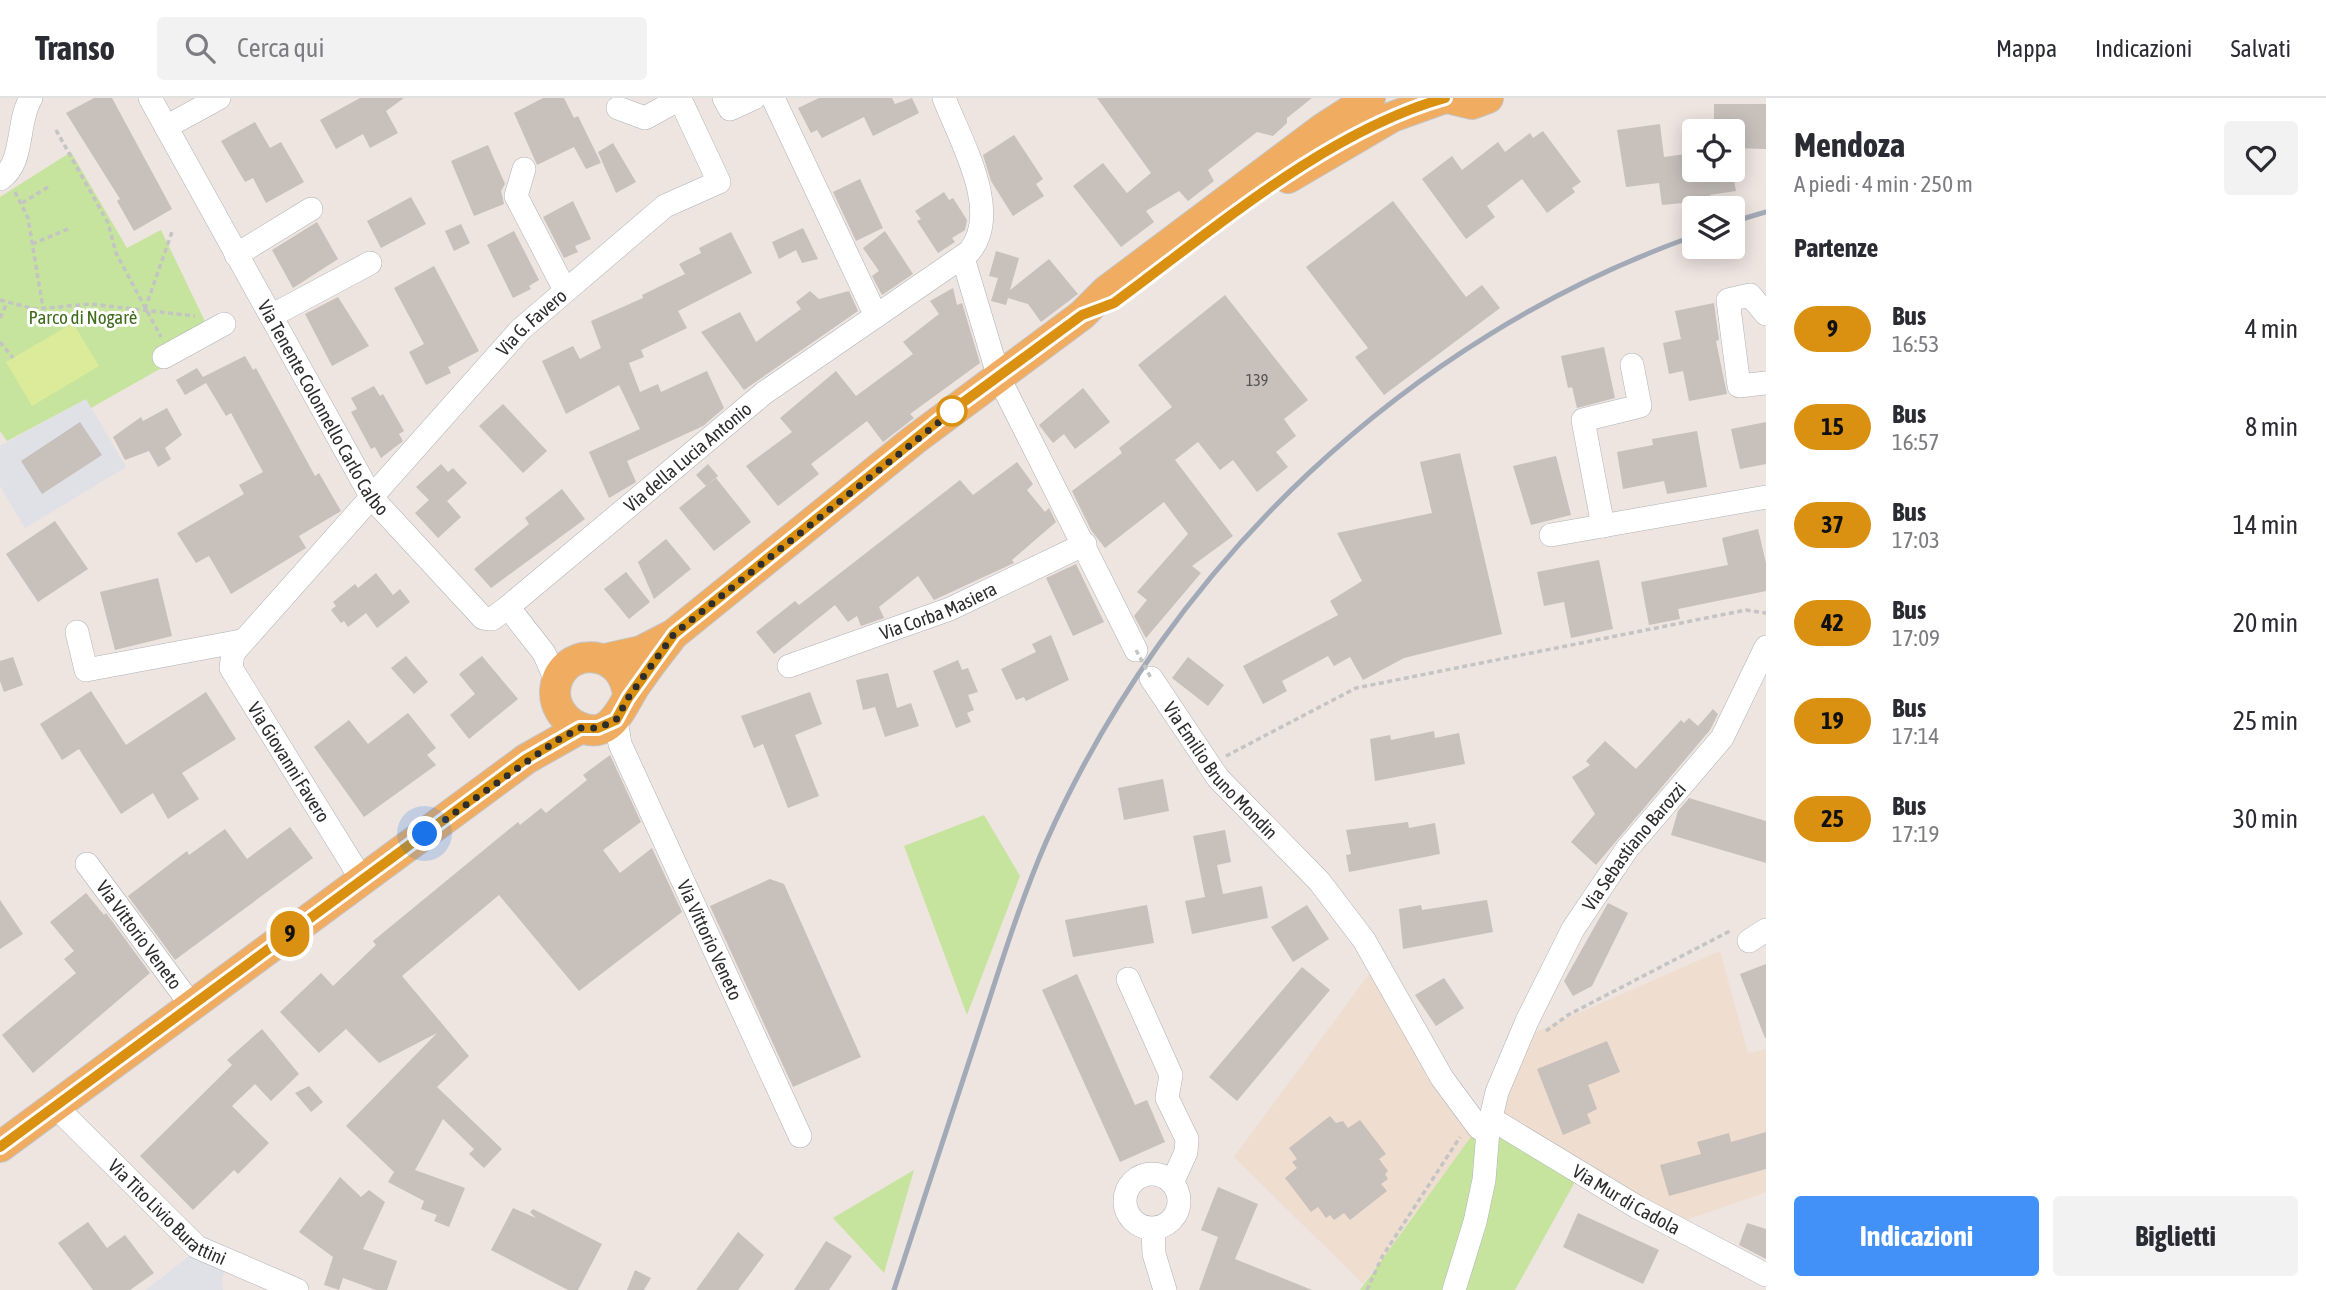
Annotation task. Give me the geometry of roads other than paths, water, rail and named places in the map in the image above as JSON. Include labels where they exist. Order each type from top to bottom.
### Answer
[{"type":"main road","name":"Via Vittorio Veneto","points":[[526,759],[557,675],[582,658],[605,659],[641,651],[674,634],[924,432],[1082,315],[1105,291],[1322,129],[1370,98]]},
{"type":"main road","name":"Via Vittorio Veneto","points":[[1082,315],[1114,303],[1328,152],[1392,117],[1446,98],[1472,104],[1488,98]]},
{"type":"main road","name":"Via Vittorio Veneto","points":[[0,1147],[526,759],[608,724],[674,634]]},
{"type":"main road","name":"Via Vittorio Veneto","points":[[605,659],[622,674],[608,724]]},
{"type":"main road","name":"Via Vittorio Veneto","points":[[557,675],[569,722],[608,724]]},
{"type":"street","points":[[2,177],[13,162],[24,111],[31,98]]},
{"type":"street","name":"Via Tenente Colonnello Carlo Calbo","points":[[150,98],[372,498],[483,618],[492,619],[508,607]]},
{"type":"street","points":[[166,127],[219,98]]},
{"type":"street","points":[[724,98],[730,109],[754,98]]},
{"type":"street","points":[[773,98],[876,316]]},
{"type":"street","points":[[944,98],[983,206],[979,238],[963,258],[999,377],[1136,650]]},
{"type":"street","name":"Via G. Favero","points":[[372,498],[520,330],[665,206],[719,182],[680,99],[645,118],[618,108]]},
{"type":"street","points":[[524,169],[516,196],[565,290]]},
{"type":"street","points":[[236,254],[311,209]]},
{"type":"street","name":"Via della Lucia Antonio","points":[[508,607],[764,393],[963,258]]},
{"type":"street","points":[[271,316],[370,263]]},
{"type":"street","points":[[1766,314],[1750,295],[1728,300],[1739,386],[1766,383]]},
{"type":"street","points":[[168,356],[224,324]]},
{"type":"street","points":[[1604,526],[1583,420],[1640,406],[1632,365]]},
{"type":"street","points":[[1551,535],[1766,497]]},
{"type":"street","name":"Via Giovanni Favero","points":[[362,880],[231,668],[233,653],[241,641],[372,498]]},
{"type":"street","name":"Via Corba Masiera","points":[[789,666],[950,609],[1085,544]]},
{"type":"street","points":[[508,607],[557,675]]},
{"type":"street","points":[[76,632],[86,670],[241,641]]},
{"type":"street","name":"Via Sebastiano Barozzi","points":[[1454,1290],[1475,1222],[1483,1121],[1573,929],[1627,849],[1722,738],[1766,647]]},
{"type":"street","name":"Via Emilio Bruno Mondin","points":[[1151,678],[1214,771],[1318,881],[1364,940],[1442,1078],[1483,1121]]},
{"type":"street","name":"Via Vittorio Veneto","points":[[608,724],[800,1136]]},
{"type":"street","name":"Via Vittorio Veneto","points":[[87,864],[192,1006]]},
{"type":"street","points":[[1128,979],[1171,1075],[1167,1098],[1186,1139],[1182,1163],[1172,1183]]},
{"type":"street","name":"Via Tito Livio Burattini","points":[[56,1107],[197,1247],[297,1290]]},
{"type":"street","name":"Via Mur di Cadola","points":[[1483,1121],[1766,1275]]},
{"type":"street","points":[[1147,1175],[1164,1177],[1172,1183],[1179,1199],[1178,1208],[1170,1222],[1153,1229],[1144,1228],[1129,1217],[1126,1191],[1138,1178],[1147,1175]]},
{"type":"street","points":[[1153,1229],[1154,1254],[1165,1290]]},
{"type":"railway","points":[[1745,218],[1766,212]]},
{"type":"railway","points":[[894,1290],[1019,910],[1046,842],[1097,741],[1159,645],[1229,555],[1308,473],[1395,400],[1489,335],[1589,280],[1682,241]]},
{"type":"park label","name":"Parco di Nogarè","points":[[83,317]]}]
